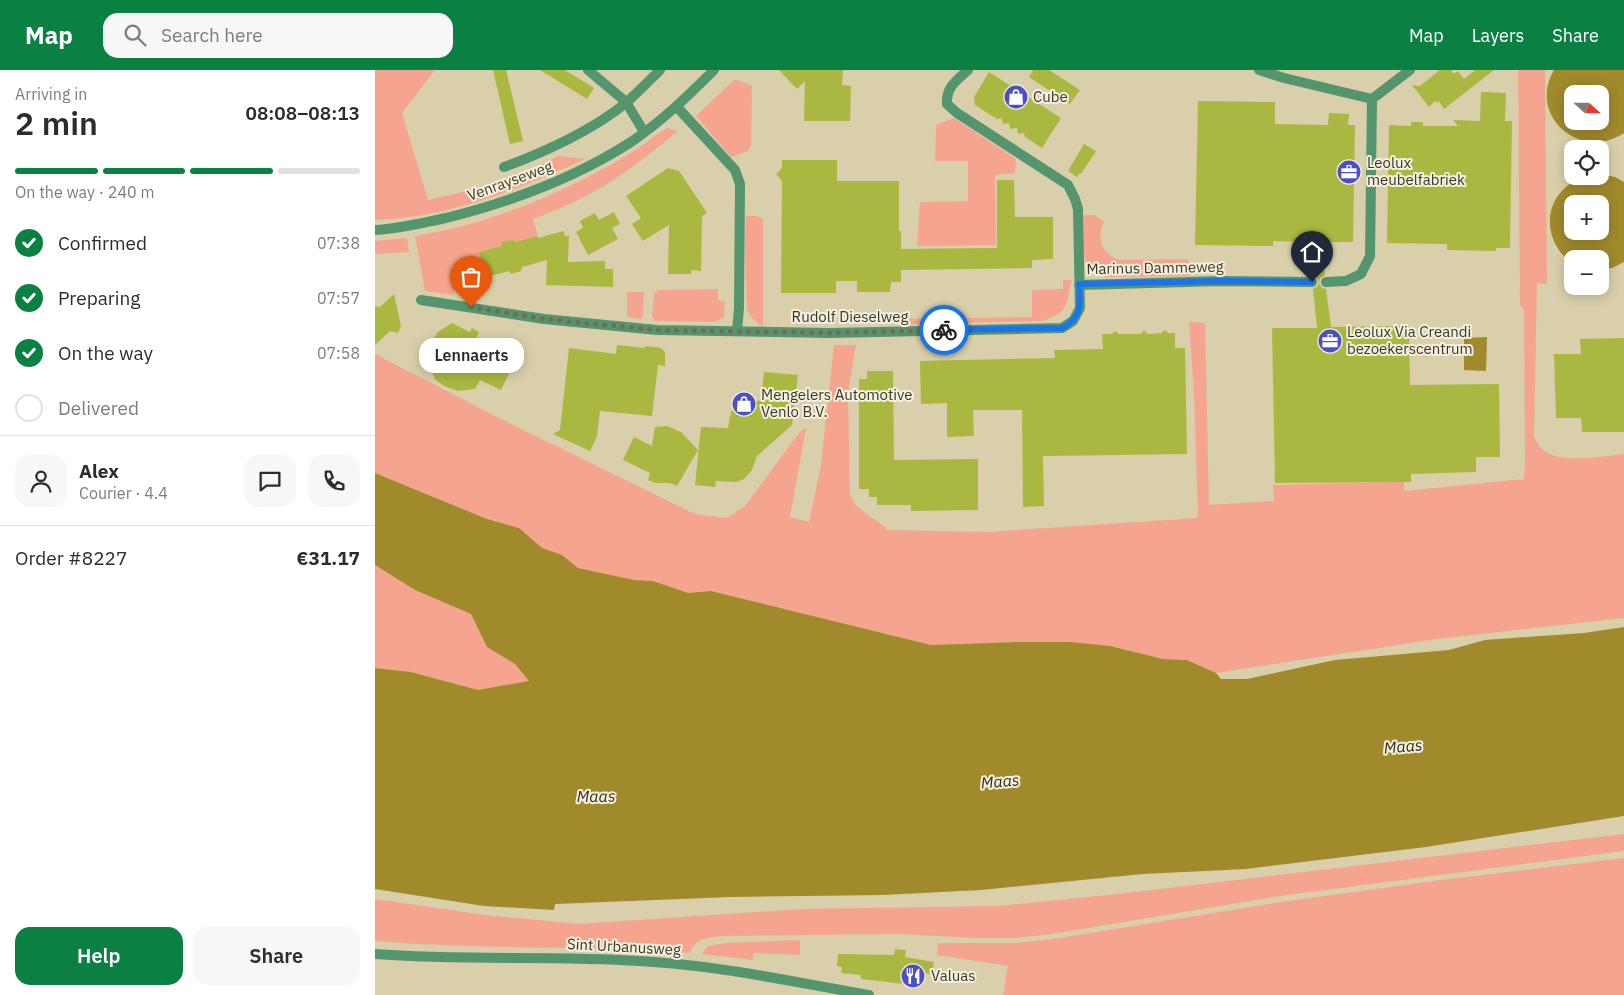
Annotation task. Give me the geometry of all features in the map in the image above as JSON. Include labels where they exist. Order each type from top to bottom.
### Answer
[{"type":"street","points":[[588,70],[626,102],[644,132]]},
{"type":"street","name":"Venrayseweg","points":[[504,167],[531,158],[590,127],[626,102],[660,70]]},
{"type":"street","name":"Venrayseweg","points":[[375,230],[411,226],[484,208],[536,190],[588,166],[631,142],[677,107],[714,70]]},
{"type":"street","name":"Marinus Dammeweg","points":[[968,70],[950,87],[946,94],[947,104],[957,114],[1068,185],[1075,198],[1078,209],[1079,284],[1221,281],[1312,282]]},
{"type":"street","points":[[1259,70],[1284,78],[1372,99]]},
{"type":"street","points":[[1372,99],[1409,70]]},
{"type":"street","points":[[1326,282],[1346,281],[1361,274],[1370,256],[1372,99]]},
{"type":"street","points":[[677,107],[735,170],[740,184],[739,308],[737,330]]},
{"type":"street","name":"Rudolf Dieselweg","points":[[421,300],[544,319],[657,330],[830,333],[1063,328],[1073,321],[1080,308],[1079,284]]},
{"type":"street","name":"Sint Urbanusweg","points":[[375,954],[447,958],[640,960],[694,966],[869,995]]},
{"type":"shaded area","points":[[375,70],[435,70],[402,113],[428,200],[476,189],[534,169],[558,156],[585,159],[509,191],[457,208],[403,218],[375,220]]},
{"type":"shaded area","points":[[1518,70],[1545,70],[1547,284],[1537,283],[1534,437],[1543,450],[1551,455],[1560,457],[1582,458],[1624,454],[1624,618],[1437,639],[1216,673],[1187,660],[1163,659],[1110,646],[1017,642],[931,645],[711,591],[688,593],[653,581],[634,580],[578,568],[562,555],[542,549],[519,528],[487,519],[375,473],[375,354],[501,419],[695,514],[727,518],[745,506],[799,433],[806,428],[790,517],[809,522],[821,465],[834,345],[856,345],[848,392],[850,495],[856,506],[885,527],[886,530],[987,532],[1198,518],[1194,392],[1189,322],[1205,323],[1209,505],[1274,501],[1273,485],[1404,482],[1405,491],[1524,479],[1524,310],[1520,306]]},
{"type":"shaded area","points":[[735,79],[752,86],[751,146],[748,151],[731,157],[696,116]]},
{"type":"shaded area","points":[[954,118],[1016,159],[1015,173],[995,175],[996,245],[917,246],[920,202],[968,201],[968,161],[935,161],[936,125]]},
{"type":"shaded area","points":[[667,128],[678,131],[647,156],[604,186],[579,200],[533,219],[538,236],[480,252],[481,268],[459,274],[453,295],[425,291],[415,236],[470,224],[553,194],[605,168]]},
{"type":"shaded area","points":[[1084,215],[1095,215],[1104,222],[1101,234],[1102,245],[1108,254],[1113,257],[1119,260],[1188,259],[1190,276],[1107,277],[1095,273],[1086,263],[1083,242]]},
{"type":"shaded area","points":[[746,216],[757,216],[763,219],[763,327],[753,319],[747,310]]},
{"type":"shaded area","points":[[407,238],[409,252],[375,254],[375,241]]},
{"type":"shaded area","points":[[1063,280],[1072,280],[1067,302],[1063,310],[1043,321],[902,324],[901,319],[1032,317],[1032,290],[1063,289]]},
{"type":"shaded area","points":[[718,289],[718,300],[725,302],[724,317],[715,322],[655,321],[652,316],[654,294],[658,290]]},
{"type":"shaded area","points":[[627,292],[644,292],[643,315],[641,319],[627,317]]},
{"type":"shaded area","points":[[375,565],[415,590],[471,614],[487,647],[515,664],[530,682],[478,690],[411,672],[375,668]]},
{"type":"shaded area","points":[[1624,834],[1624,851],[1280,896],[1052,934],[1015,938],[900,934],[723,936],[699,941],[690,953],[611,949],[454,946],[375,941],[375,899],[485,915],[579,924],[803,909],[998,906],[1118,894]]},
{"type":"shaded area","points":[[1624,858],[1624,995],[1003,995],[1008,966],[937,955],[938,943],[1016,943],[1053,939],[1281,902]]},
{"type":"shaded area","points":[[800,940],[800,955],[753,953],[753,960],[702,954],[708,946],[725,943]]},
{"type":"water","points":[[1554,70],[1624,70],[1624,133],[1609,140],[1576,138],[1563,130],[1553,118],[1547,103],[1547,87]]},
{"type":"water","points":[[1609,176],[1624,182],[1624,262],[1609,268],[1609,250],[1564,250],[1563,255],[1552,236],[1550,215],[1553,204],[1567,186],[1609,185]]},
{"type":"water","points":[[1487,337],[1486,371],[1464,370],[1464,338]]},
{"type":"water","name":"Maas","points":[[375,473],[487,519],[519,528],[542,548],[562,555],[578,568],[634,580],[653,581],[688,593],[711,591],[931,645],[1070,642],[1110,646],[1163,659],[1187,660],[1216,673],[1221,679],[1247,679],[1335,660],[1449,650],[1485,640],[1584,633],[1624,627],[1624,816],[1426,847],[1246,869],[1143,874],[981,890],[883,895],[730,897],[555,904],[554,910],[484,906],[375,889],[375,668],[411,672],[478,690],[529,681],[515,664],[487,647],[471,614],[415,590],[375,565]]},
{"type":"building","points":[[493,70],[506,70],[523,141],[510,144]]},
{"type":"building","points":[[540,70],[565,70],[594,88],[587,99]]},
{"type":"building","points":[[779,70],[843,70],[842,85],[851,86],[850,121],[804,121],[805,81],[797,89]]},
{"type":"building","points":[[1033,70],[1049,70],[1080,90],[1070,104],[1029,77]]},
{"type":"building","points":[[1440,70],[1451,70],[1454,74],[1458,71],[1464,79],[1475,70],[1494,70],[1444,109],[1439,101],[1437,103],[1435,101],[1429,107],[1412,85],[1420,86]]},
{"type":"building","points":[[989,72],[1061,118],[1042,148],[1025,137],[1024,133],[1018,134],[1017,128],[1010,129],[1009,123],[1003,124],[1001,118],[997,119],[975,105],[974,97]]},
{"type":"building","points":[[1481,92],[1506,93],[1505,121],[1512,121],[1510,248],[1496,248],[1496,251],[1447,250],[1447,244],[1387,243],[1389,125],[1411,126],[1411,122],[1423,122],[1423,126],[1458,126],[1453,120],[1480,121]]},
{"type":"building","points":[[1198,101],[1275,102],[1275,124],[1328,125],[1329,113],[1349,114],[1348,125],[1355,125],[1353,242],[1321,242],[1325,275],[1320,278],[1319,283],[1322,288],[1326,289],[1331,327],[1409,326],[1410,385],[1499,384],[1500,457],[1476,457],[1476,472],[1411,474],[1411,482],[1275,483],[1272,328],[1317,328],[1313,289],[1318,286],[1319,282],[1316,276],[1311,275],[1308,242],[1273,241],[1273,246],[1195,245]]},
{"type":"building","points":[[1084,144],[1096,151],[1077,177],[1068,171]]},
{"type":"building","points":[[782,160],[837,160],[837,181],[899,181],[901,249],[997,248],[997,180],[1014,180],[1015,217],[1053,217],[1053,259],[1032,260],[1032,268],[901,270],[901,282],[891,282],[890,292],[857,292],[857,281],[836,281],[836,293],[781,293],[782,181],[776,174],[782,168]]},
{"type":"building","points":[[668,168],[679,171],[707,213],[702,216],[701,271],[691,270],[691,274],[668,274],[669,225],[643,241],[632,224],[641,218],[626,196]]},
{"type":"building","points":[[614,212],[620,224],[612,228],[618,239],[588,255],[576,232],[583,228],[580,221],[595,213],[599,220]]},
{"type":"building","points":[[564,231],[565,237],[569,235],[568,262],[605,261],[605,269],[613,269],[613,287],[546,285],[547,260],[522,267],[521,271],[511,274],[509,271],[486,277],[479,252],[502,246],[502,242],[513,240],[515,242],[538,236],[538,238]]},
{"type":"building","points":[[394,294],[401,326],[398,333],[390,331],[375,345],[375,306],[380,307]]},
{"type":"building","points":[[452,323],[470,332],[472,328],[479,332],[473,344],[514,363],[501,390],[480,380],[475,389],[458,391],[444,386],[435,379],[428,363],[428,347],[438,332]]},
{"type":"building","points":[[1144,330],[1147,334],[1161,333],[1165,330],[1168,333],[1175,333],[1175,348],[1185,348],[1187,454],[1043,456],[1044,506],[1023,507],[1022,410],[973,410],[974,436],[947,437],[947,403],[921,404],[920,361],[1055,358],[1054,350],[1103,349],[1102,334],[1112,334],[1115,331],[1119,334],[1141,334]]},
{"type":"building","points":[[1624,338],[1624,432],[1582,432],[1581,418],[1556,418],[1554,354],[1581,354],[1580,339]]},
{"type":"building","points":[[617,345],[661,348],[665,352],[665,366],[658,365],[652,416],[600,411],[597,436],[590,451],[553,434],[560,430],[569,348],[616,354]]},
{"type":"building","points":[[867,371],[893,371],[894,460],[978,459],[978,510],[911,511],[911,505],[877,505],[877,497],[869,497],[869,489],[859,489],[859,379],[867,379]]},
{"type":"building","points":[[764,372],[798,375],[792,425],[757,456],[752,470],[744,479],[737,482],[716,481],[715,487],[695,485],[701,427],[728,428],[731,412],[735,407],[746,400],[761,401]]},
{"type":"building","points":[[667,426],[681,432],[698,450],[677,486],[670,483],[656,483],[648,480],[650,473],[623,460],[634,437],[652,446],[655,427]]},
{"type":"building","points":[[895,949],[906,950],[905,957],[934,962],[932,974],[923,973],[922,986],[861,979],[861,975],[841,973],[842,967],[837,966],[838,954],[894,955]]},
{"type":"way so far","points":[[471,307],[544,319],[657,330],[830,333],[944,330]]},
{"type":"place","name":"Cube","points":[[1016,97]]},
{"type":"place","name":"Leolux meubelfabriek","points":[[1349,172]]},
{"type":"place","name":"Lennaerts","points":[[471,307]]},
{"type":"place","name":"Leolux Via Creandi bezoekerscentrum","points":[[1330,341]]},
{"type":"place","name":"Mengelers Automotive Venlo B.V.","points":[[744,404]]},
{"type":"place","name":"Valuas","points":[[913,976]]},
{"type":"route","points":[[944,330],[1063,328],[1073,321],[1080,308],[1079,284],[1221,281],[1312,282]]}]
